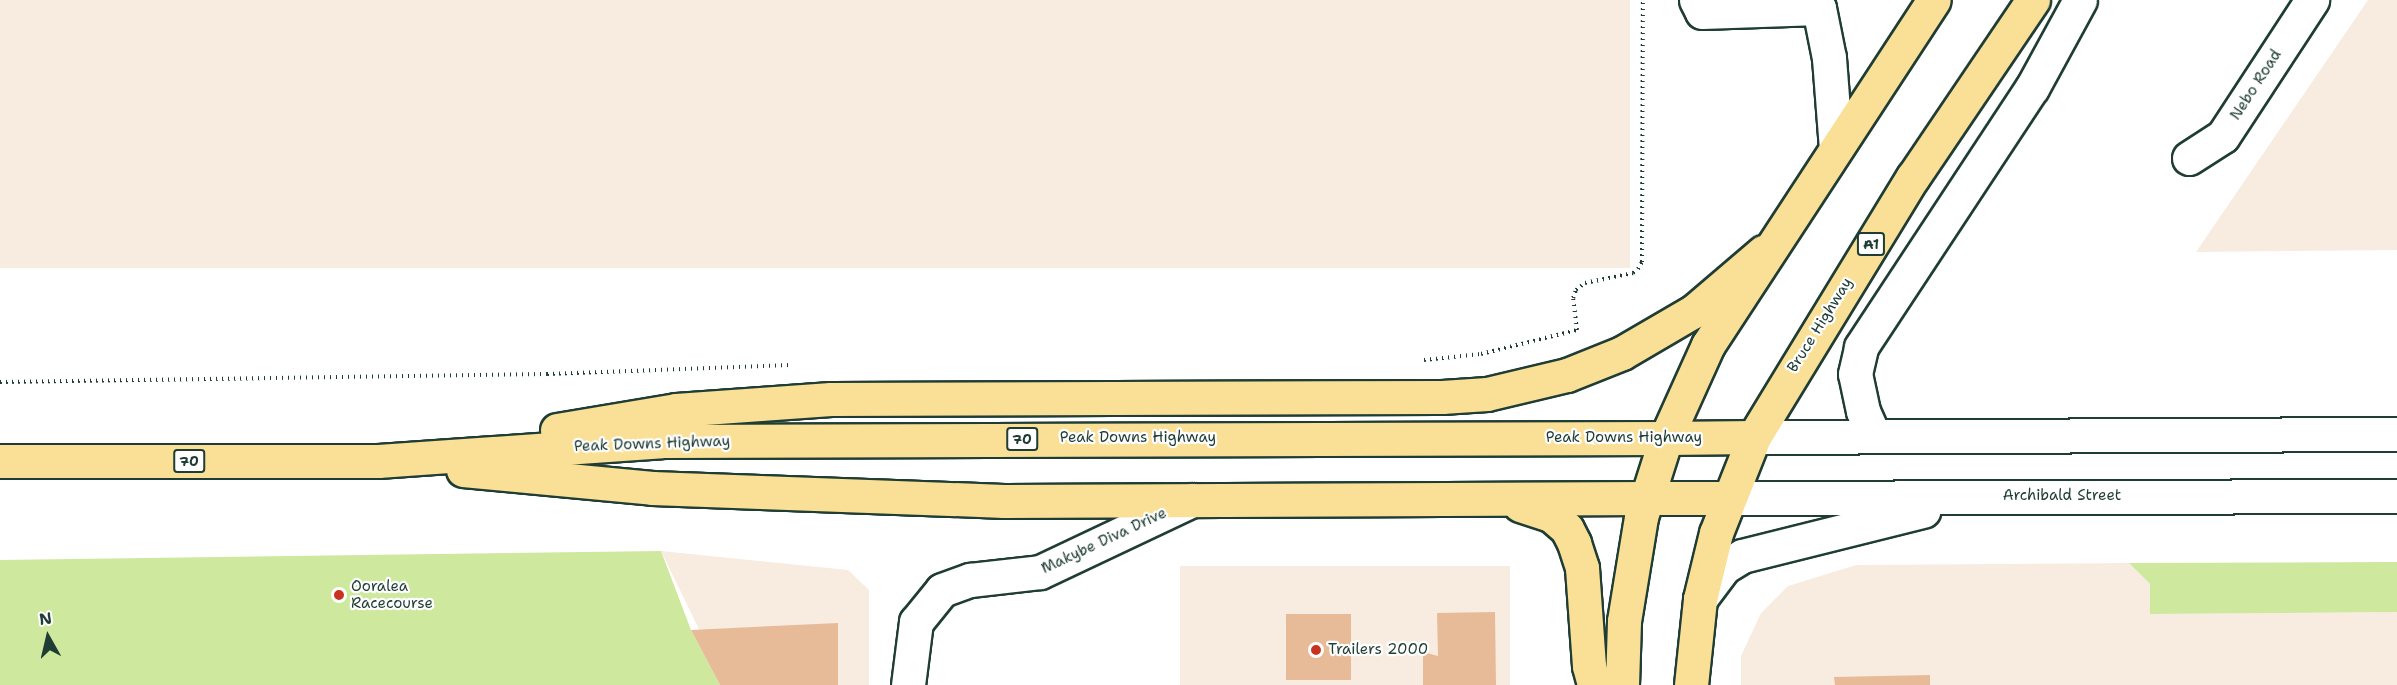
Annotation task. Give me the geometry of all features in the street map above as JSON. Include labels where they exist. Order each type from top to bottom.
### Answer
[{"type":"main road","points":[[1622,685],[1624,621],[1632,561],[1647,498],[1666,438],[1708,345],[1934,0]]},
{"type":"main road","name":"Bruce Highway","points":[[1691,685],[1700,599],[1727,498],[1754,437],[1913,177],[2033,0]]},
{"type":"main road","points":[[378,461],[676,410],[785,401],[1487,394],[1567,375],[1642,343],[1709,299],[1773,244]]},
{"type":"main road","name":"Peak Downs Highway","points":[[0,461],[378,461],[661,441],[1754,437]]},
{"type":"main road","name":"Peak Downs Highway","points":[[378,461],[652,488],[1004,501],[1478,501],[1727,498]]},
{"type":"main road","points":[[1478,501],[1538,509],[1558,520],[1569,533],[1582,568],[1589,666],[1594,685]]},
{"type":"street","points":[[1874,436],[1863,411],[1855,374],[1861,347],[2028,94],[2080,0]]},
{"type":"street","name":"Nebo Road","points":[[2189,158],[2223,136],[2312,0]]},
{"type":"street","points":[[1699,6],[1820,8],[1829,58],[1836,148]]},
{"type":"street","points":[[1754,437],[2397,434]]},
{"type":"street","points":[[1700,599],[1724,567],[1742,556],[1840,529],[1989,496]]},
{"type":"street","name":"Archibald Street","points":[[1727,498],[2397,496]]},
{"type":"street","name":"Makybe Diva Drive","points":[[908,685],[914,627],[925,606],[942,590],[970,580],[1040,572],[1192,500]]},
{"type":"path","points":[[1633,273],[1642,262],[1643,0]]},
{"type":"shaded area","points":[[0,0],[1630,0],[1630,268],[0,268]]},
{"type":"shaded area","points":[[2368,0],[2397,0],[2397,250],[2196,252]]},
{"type":"shaded area","points":[[661,551],[848,570],[869,590],[869,685],[726,685]]},
{"type":"shaded area","points":[[2129,563],[2150,584],[2151,614],[2397,612],[2397,685],[1741,685],[1741,656],[1761,613],[1788,586],[1856,565]]},
{"type":"shaded area","points":[[1180,566],[1510,566],[1510,685],[1180,685]]},
{"type":"green space","name":"Ooralea Racecourse","points":[[661,551],[691,630],[720,685],[0,685],[0,560]]},
{"type":"green space","points":[[2397,562],[2397,612],[2150,614],[2150,584],[2129,563]]},
{"type":"building","points":[[1495,612],[1496,685],[1423,685],[1423,652],[1438,656],[1437,613]]},
{"type":"building","points":[[1286,614],[1351,614],[1351,680],[1286,680]]},
{"type":"building","points":[[838,623],[838,685],[720,685],[691,630]]},
{"type":"building","points":[[1930,675],[1930,685],[1835,685],[1834,677]]},
{"type":"place","name":"Ooralea Racecourse","points":[[339,595]]},
{"type":"place","name":"Trailers 2000","points":[[1316,650]]}]
